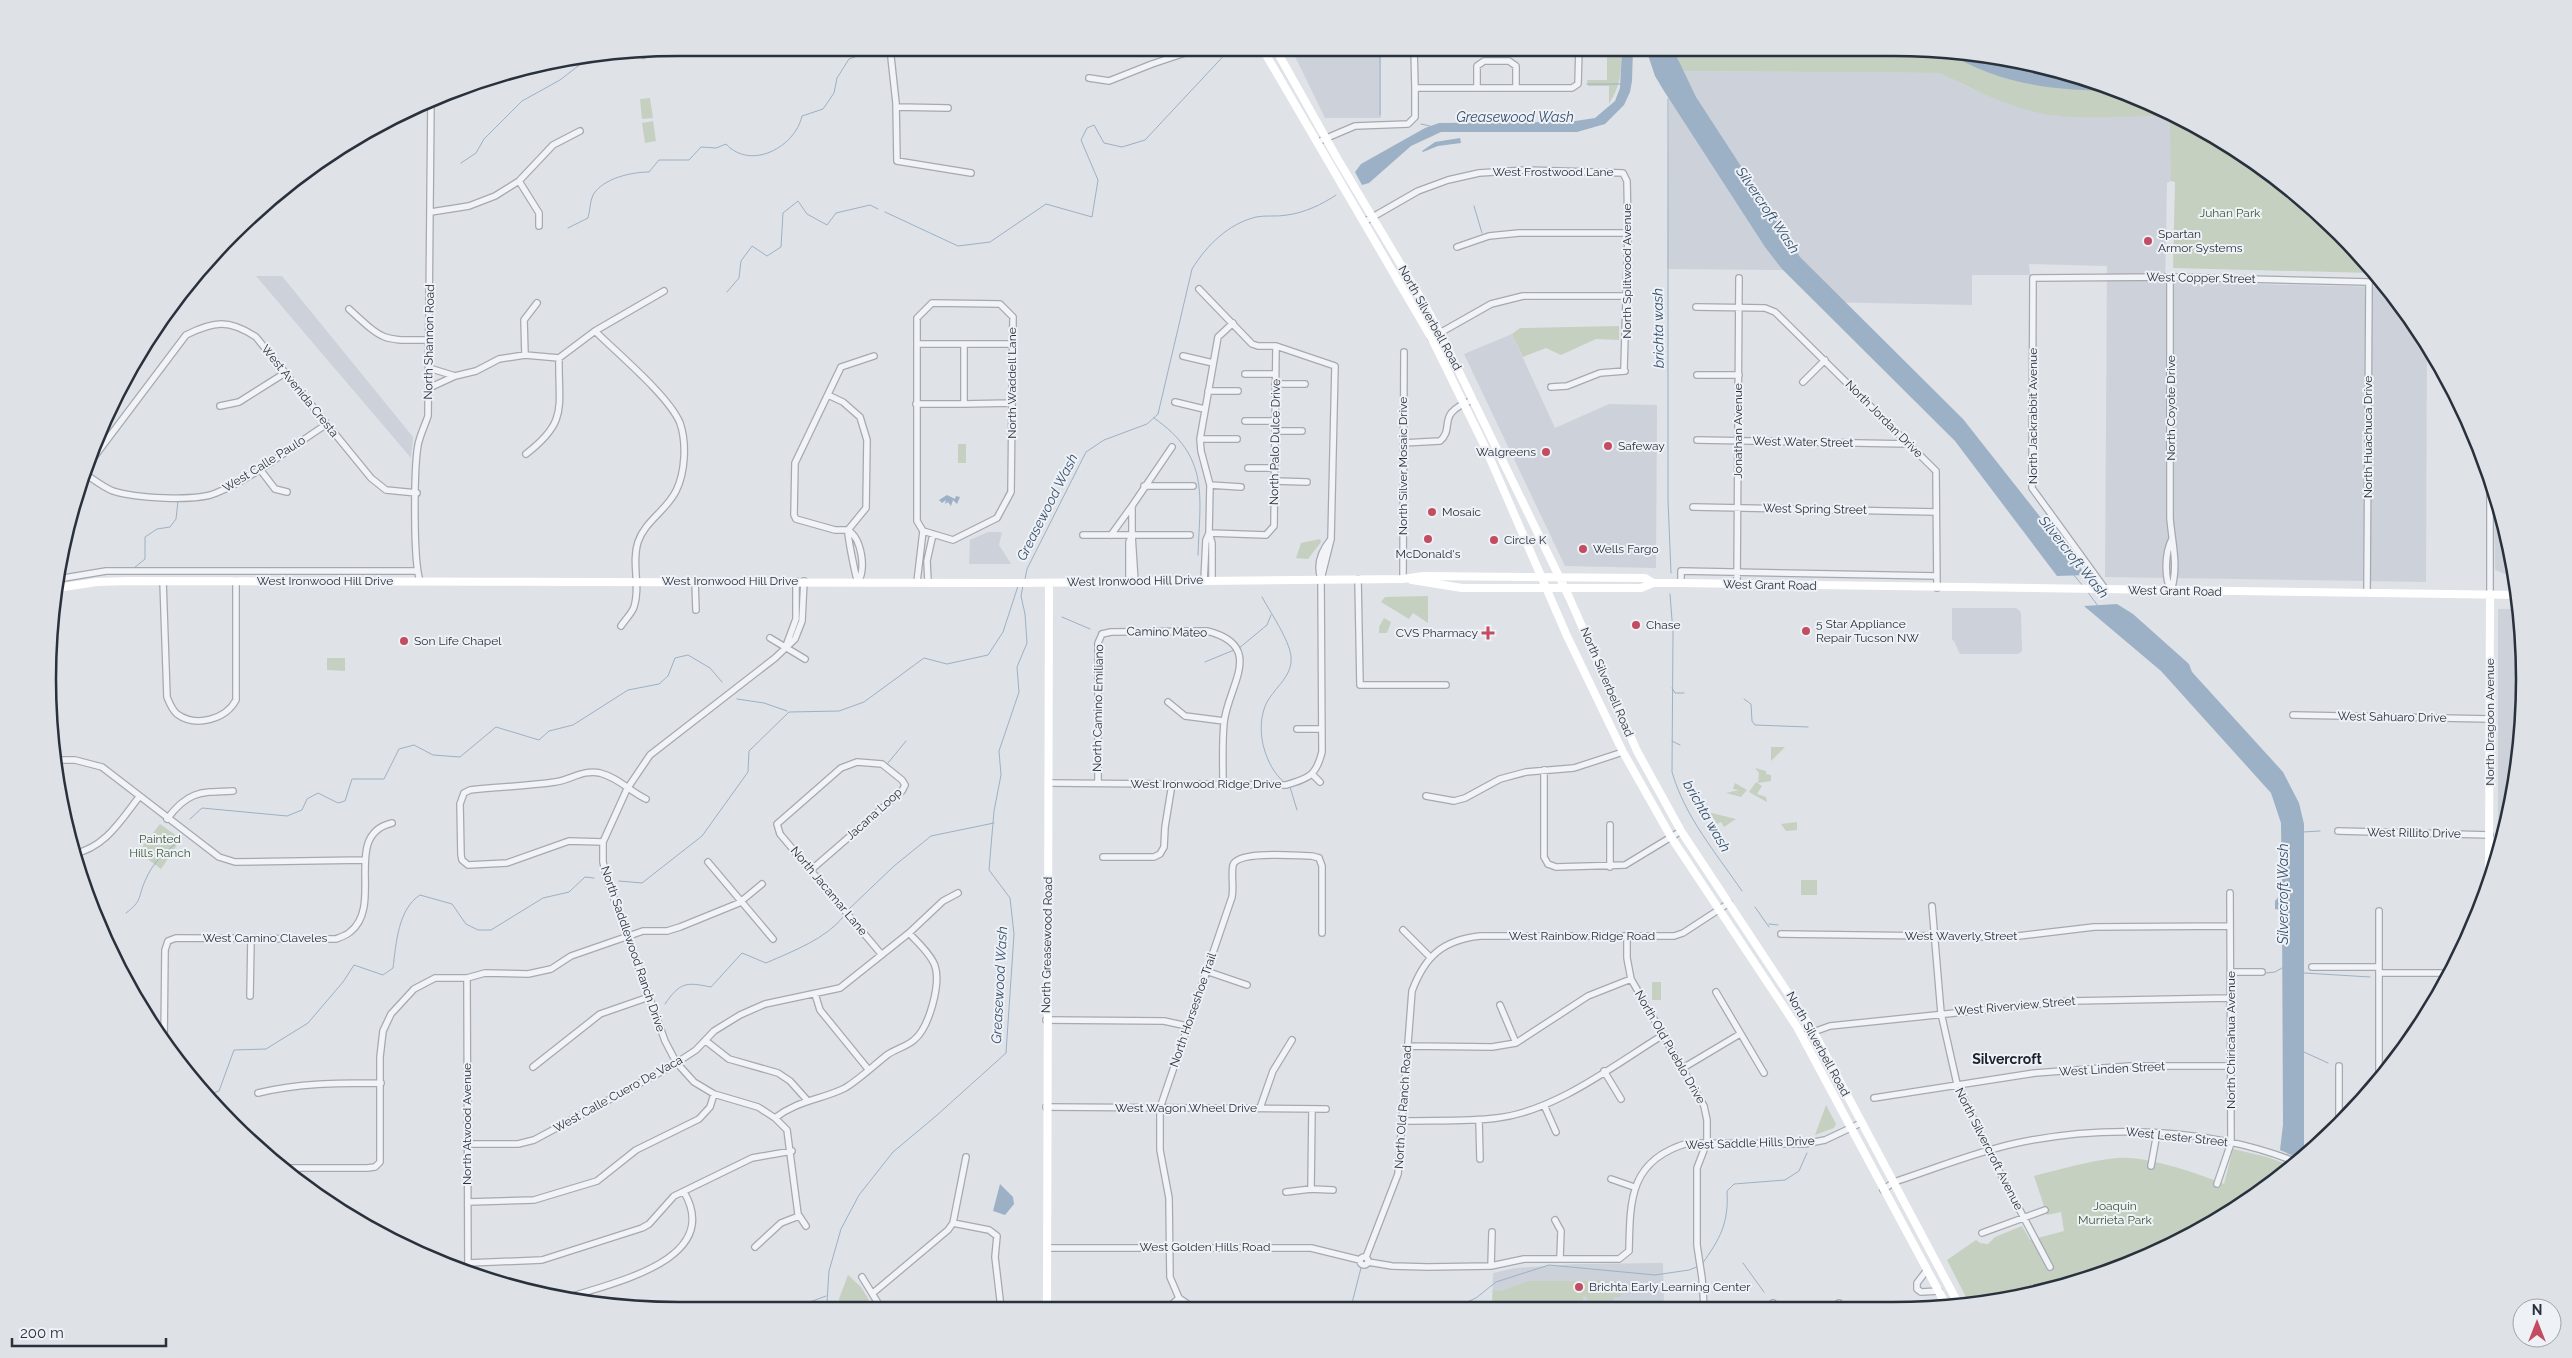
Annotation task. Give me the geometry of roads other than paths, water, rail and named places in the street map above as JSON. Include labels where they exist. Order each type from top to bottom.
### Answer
[{"type":"main road","name":"North Silverbell Road","points":[[1267,56],[1431,338],[1485,447],[1622,752],[1671,837],[1802,1036],[1943,1299]]},
{"type":"main road","name":"North Silverbell Road","points":[[1280,56],[1440,333],[1565,588],[1635,747],[1681,831],[1813,1030],[1955,1298]]},
{"type":"main road","points":[[1485,447],[1498,465],[1507,486],[1515,488]]},
{"type":"main road","name":"West Grant Road","points":[[1541,575],[1645,578],[1653,583]]},
{"type":"main road","name":"West Ironwood Hill Drive","points":[[1403,579],[1422,576],[1541,575]]},
{"type":"main road","name":"West Ironwood Hill Drive","points":[[64,587],[97,582],[163,581],[1036,583],[1403,579],[1462,588],[1547,588]]},
{"type":"main road","name":"North Greasewood Road","points":[[1047,1302],[1046,1020],[1049,582]]},
{"type":"main road","name":"West Grant Road","points":[[1547,588],[1641,588],[1653,583],[1681,583],[2063,590],[2510,595]]},
{"type":"main road","name":"North Dragoon Avenue","points":[[2489,858],[2490,594]]},
{"type":"main road","points":[[1607,718],[1620,712]]},
{"type":"street","points":[[891,56],[896,107],[897,161],[971,174]]},
{"type":"street","points":[[1089,78],[1109,81],[1178,56]]},
{"type":"street","points":[[1316,143],[1355,126],[1408,124],[1415,117],[1414,56]]},
{"type":"street","points":[[1414,88],[1576,88],[1579,79],[1579,56]]},
{"type":"street","points":[[1476,88],[1477,66],[1484,61],[1509,60],[1516,66],[1516,88]]},
{"type":"street","points":[[896,107],[948,108]]},
{"type":"street","name":"North Shannon Road","points":[[420,581],[417,571],[418,445],[428,416],[432,108]]},
{"type":"street","points":[[431,212],[469,206],[495,196],[519,181],[553,145],[580,131]]},
{"type":"street","name":"West Frostwood Lane","points":[[1364,222],[1418,191],[1479,173],[1535,170],[1625,172]]},
{"type":"street","name":"North Splitwood Avenue","points":[[1551,387],[1567,386],[1600,373],[1625,371],[1628,233],[1627,181],[1625,172]]},
{"type":"street","points":[[519,181],[539,213],[539,226]]},
{"type":"street","points":[[1457,247],[1488,236],[1519,233],[1628,233]]},
{"type":"street","name":"West Copper Street","points":[[2033,278],[2170,276],[2369,282]]},
{"type":"street","name":"North Coyote Drive","points":[[2170,276],[2172,539],[2167,548],[2167,584],[2171,591]]},
{"type":"street","name":"Jonathan Avenue","points":[[1737,584],[1739,278]]},
{"type":"street","name":"North Jackrabbit Avenue","points":[[2033,278],[2032,488],[2104,590]]},
{"type":"street","name":"North Huachuca Drive","points":[[2367,593],[2369,282]]},
{"type":"street","points":[[1199,289],[1252,344],[1276,346],[1335,366],[1330,539],[1321,579],[1322,752],[1318,768],[1312,774],[1320,782]]},
{"type":"street","points":[[428,388],[454,376],[476,371],[499,359],[525,355],[559,358],[595,331],[664,291]]},
{"type":"street","points":[[1431,338],[1491,304],[1523,296],[1628,296]]},
{"type":"street","points":[[525,355],[524,320],[537,303]]},
{"type":"street","name":"North Waddell Lane","points":[[932,303],[1000,304],[1013,317],[1013,344],[1011,492],[996,518],[953,540],[924,530],[917,521],[917,318],[932,303]]},
{"type":"street","name":"North Jordan Drive","points":[[1696,307],[1765,308],[1775,312],[1936,470],[1937,588]]},
{"type":"street","points":[[349,309],[379,336],[390,340],[429,340]]},
{"type":"street","name":"West Avenida Cresta","points":[[102,445],[172,349],[186,335],[206,325],[224,323],[241,327],[256,337],[371,478],[386,490],[417,493]]},
{"type":"street","points":[[1212,580],[1212,543],[1209,533],[1210,485],[1200,439],[1218,337],[1233,323]]},
{"type":"street","points":[[595,331],[669,404],[680,424],[684,450],[683,471],[676,491],[661,512],[645,526],[638,542],[634,557],[636,581],[634,607],[621,626]]},
{"type":"street","points":[[917,344],[1013,344]]},
{"type":"street","points":[[964,344],[964,404]]},
{"type":"street","name":"North Palo Dulce Drive","points":[[1209,533],[1266,534],[1274,526],[1276,346]]},
{"type":"street","name":"North Silver Mosaic Drive","points":[[1403,579],[1404,352]]},
{"type":"street","points":[[850,528],[835,530],[796,519],[794,515],[795,463],[843,365],[874,356]]},
{"type":"street","points":[[1183,356],[1213,363]]},
{"type":"street","points":[[526,454],[552,432],[558,421],[559,358]]},
{"type":"street","points":[[1803,382],[1825,360]]},
{"type":"street","points":[[429,368],[454,376]]},
{"type":"street","points":[[220,406],[239,402],[285,373]]},
{"type":"street","points":[[1245,374],[1276,374]]},
{"type":"street","points":[[1697,375],[1739,375]]},
{"type":"street","points":[[1275,384],[1305,384]]},
{"type":"street","points":[[1208,391],[1238,391]]},
{"type":"street","points":[[828,395],[847,405],[860,417],[868,440],[866,508],[850,528],[847,536],[855,561],[855,577],[858,582]]},
{"type":"street","points":[[1403,442],[1440,441],[1444,438],[1450,413],[1463,403],[1473,400]]},
{"type":"street","points":[[1176,402],[1204,409]]},
{"type":"street","points":[[916,404],[1012,403]]},
{"type":"street","points":[[1245,421],[1275,421]]},
{"type":"street","name":"West Calle Paulo","points":[[90,477],[111,490],[133,496],[195,497],[214,494],[259,468],[327,424]]},
{"type":"street","points":[[1275,431],[1302,431]]},
{"type":"street","points":[[1200,439],[1237,439]]},
{"type":"street","name":"West Water Street","points":[[1697,440],[1909,444]]},
{"type":"street","points":[[1111,535],[1172,446]]},
{"type":"street","points":[[259,468],[275,489],[286,492]]},
{"type":"street","points":[[1248,468],[1274,468]]},
{"type":"street","points":[[1274,480],[1307,482]]},
{"type":"street","points":[[1210,485],[1241,487]]},
{"type":"street","points":[[1144,486],[1193,486]]},
{"type":"street","points":[[2490,502],[2490,594]]},
{"type":"street","points":[[1132,506],[1132,582]]},
{"type":"street","name":"West Spring Street","points":[[1694,507],[1936,512]]},
{"type":"street","name":"North Waddell Lane","points":[[917,582],[924,530]]},
{"type":"street","points":[[1204,580],[1206,540],[1209,533]]},
{"type":"street","points":[[928,582],[928,561],[933,534]]},
{"type":"street","points":[[1083,535],[1190,534]]},
{"type":"street","name":"West Ironwood Hill Drive","points":[[65,578],[106,571],[417,571]]},
{"type":"street","name":"West Grant Road","points":[[1681,583],[1681,571],[1937,576]]},
{"type":"street","points":[[1358,579],[1360,685],[1446,685]]},
{"type":"street","points":[[163,581],[167,697],[176,713],[191,721],[205,721],[219,716],[231,709],[236,700],[236,581]]},
{"type":"street","points":[[695,581],[696,610]]},
{"type":"street","points":[[646,799],[633,793],[629,787],[606,775],[585,772],[556,782],[462,792],[460,804],[462,864],[472,866],[507,863],[569,841],[603,842],[629,787],[650,755],[795,639],[802,621],[800,581]]},
{"type":"street","name":"Camino Mateo","points":[[1100,632],[1207,632],[1220,635],[1236,648],[1241,670],[1224,722],[1223,785]]},
{"type":"street","name":"North Camino Emiliano","points":[[1098,783],[1098,643],[1100,632]]},
{"type":"street","points":[[770,638],[805,659]]},
{"type":"street","points":[[1168,702],[1185,716],[1224,722]]},
{"type":"street","name":"West Sahuaro Drive","points":[[2293,715],[2490,719]]},
{"type":"street","points":[[1297,729],[1322,728]]},
{"type":"street","points":[[1426,796],[1454,801],[1465,798],[1500,779],[1526,772],[1574,768],[1622,752]]},
{"type":"street","points":[[62,760],[76,760],[102,767],[219,857],[235,862],[365,860]]},
{"type":"street","name":"Jacana Loop","points":[[777,827],[781,819],[841,768],[848,765],[864,761],[882,764],[907,785],[811,870]]},
{"type":"street","points":[[1544,770],[1544,857],[1546,866],[1556,868],[1625,865],[1681,831]]},
{"type":"street","name":"West Ironwood Ridge Drive","points":[[1049,783],[1286,785],[1306,779],[1312,774]]},
{"type":"street","points":[[1103,858],[1154,857],[1163,855],[1165,827],[1172,784]]},
{"type":"street","points":[[167,818],[183,800],[197,793],[233,791]]},
{"type":"street","points":[[80,851],[97,845],[112,833],[139,797]]},
{"type":"street","name":"West Camino Claveles","points":[[164,1028],[165,950],[169,939],[336,939],[350,932],[360,921],[365,903],[365,860],[370,836],[381,825],[392,823]]},
{"type":"street","points":[[1610,825],[1610,867]]},
{"type":"street","name":"North Jacamar Lane","points":[[777,827],[780,834],[882,955]]},
{"type":"street","name":"West Rillito Drive","points":[[2338,831],[2490,835]]},
{"type":"street","name":"North Saddlewood Ranch Drive","points":[[603,842],[607,879],[665,1040],[676,1062],[694,1082],[714,1094],[758,1107],[775,1118],[787,1130],[792,1151],[799,1216],[806,1226]]},
{"type":"street","name":"North Horseshoe Trail","points":[[1179,1298],[1170,1277],[1169,1198],[1160,1150],[1160,1108],[1231,899],[1233,866],[1236,858],[1246,856],[1321,856],[1322,933]]},
{"type":"street","points":[[708,862],[773,938]]},
{"type":"street","points":[[294,1168],[367,1168],[379,1165],[382,1156],[380,1056],[383,1031],[391,1014],[414,989],[435,978],[467,978],[485,974],[528,974],[550,969],[571,956],[627,937],[643,932],[680,927],[741,901],[762,884]]},
{"type":"street","name":"West Calle Cuero De Vaca","points":[[468,1144],[518,1144],[534,1140],[676,1062],[706,1042],[714,1031],[765,1004],[840,988],[909,933],[943,901],[958,893]]},
{"type":"street","name":"North Chiricahua Avenue","points":[[2217,1184],[2231,1142],[2230,893]]},
{"type":"street","name":"West Rainbow Ridge Road","points":[[1430,957],[1449,944],[1465,938],[1674,936],[1684,933],[1729,903]]},
{"type":"street","name":"North Silvercroft Avenue","points":[[1932,906],[1941,1013],[1957,1084],[1989,1152],[2050,1268]]},
{"type":"street","points":[[2379,911],[2379,1068]]},
{"type":"street","name":"West Waverly Street","points":[[1781,934],[2010,937],[2094,927],[2230,926]]},
{"type":"street","points":[[1403,930],[1430,957]]},
{"type":"street","points":[[775,1118],[789,1107],[844,1088],[868,1069],[918,1036],[924,1026],[935,994],[937,977],[935,965],[909,933]]},
{"type":"street","name":"North Old Pueblo Drive","points":[[1627,936],[1627,958],[1631,979],[1704,1106],[1708,1120],[1707,1142],[1697,1168],[1697,1245],[1703,1302]]},
{"type":"street","points":[[250,996],[251,939]]},
{"type":"street","name":"North Old Ranch Road","points":[[1365,1260],[1398,1174],[1412,991],[1419,972],[1430,957]]},
{"type":"street","points":[[2312,967],[2442,973]]},
{"type":"street","points":[[1206,971],[1248,985]]},
{"type":"street","points":[[2231,972],[2262,972]]},
{"type":"street","name":"North Atwood Avenue","points":[[467,978],[468,1263]]},
{"type":"street","points":[[1407,1046],[1499,1047],[1516,1044],[1591,994],[1631,979]]},
{"type":"street","points":[[1716,992],[1764,1073]]},
{"type":"street","points":[[815,994],[820,1010],[868,1069]]},
{"type":"street","points":[[533,1067],[600,1014],[649,997]]},
{"type":"street","name":"West Riverview Street","points":[[1802,1036],[1813,1030],[1830,1026],[2071,1001],[2230,998]]},
{"type":"street","points":[[1500,1005],[1516,1044]]},
{"type":"street","points":[[1046,1020],[1164,1021],[1187,1026]]},
{"type":"street","points":[[1683,1068],[1740,1034]]},
{"type":"street","points":[[1402,1121],[1499,1118],[1544,1105],[1663,1035]]},
{"type":"street","points":[[1260,1108],[1273,1071],[1292,1040]]},
{"type":"street","points":[[706,1042],[729,1059],[778,1073],[790,1081],[807,1100]]},
{"type":"street","name":"West Linden Street","points":[[1874,1098],[2035,1073],[2130,1066],[2231,1066]]},
{"type":"street","points":[[2339,1066],[2340,1112]]},
{"type":"street","points":[[1604,1071],[1621,1099]]},
{"type":"street","points":[[258,1093],[287,1086],[313,1083],[381,1083]]},
{"type":"street","points":[[468,1202],[534,1200],[597,1181],[636,1150],[699,1119],[710,1107],[714,1094]]},
{"type":"street","points":[[1544,1105],[1556,1132]]},
{"type":"street","name":"West Wagon Wheel Drive","points":[[1046,1107],[1326,1109]]},
{"type":"street","points":[[1311,1189],[1312,1109]]},
{"type":"street","points":[[1479,1120],[1480,1159]]},
{"type":"street","name":"West Saddle Hills Drive","points":[[1626,1256],[1629,1251],[1630,1206],[1634,1187],[1643,1171],[1670,1148],[1688,1143],[1707,1142],[1804,1144],[1825,1140],[1861,1123]]},
{"type":"street","name":"West Lester Street","points":[[1883,1190],[1894,1182],[2015,1143],[2072,1133],[2121,1131],[2157,1133],[2231,1142],[2289,1159]]},
{"type":"street","points":[[2151,1166],[2157,1133]]},
{"type":"street","points":[[468,1263],[542,1260],[605,1240],[648,1224],[667,1201],[752,1158],[792,1151]]},
{"type":"street","points":[[873,1293],[948,1230],[953,1222],[966,1157]]},
{"type":"street","points":[[1611,1178],[1634,1187]]},
{"type":"street","points":[[1286,1192],[1311,1189],[1333,1190]]},
{"type":"street","points":[[582,1294],[622,1282],[665,1261],[689,1234],[692,1223],[691,1208],[684,1192]]},
{"type":"street","points":[[1982,1234],[2045,1210]]},
{"type":"street","points":[[755,1247],[781,1223],[799,1216]]},
{"type":"street","points":[[1555,1220],[1561,1231],[1560,1258]]},
{"type":"street","points":[[953,1222],[996,1233],[1001,1302]]},
{"type":"street","points":[[1491,1266],[1492,1232]]},
{"type":"street","name":"West Golden Hills Road","points":[[1048,1248],[1170,1246],[1311,1248],[1392,1266],[1491,1266],[1524,1259],[1619,1259],[1626,1256]]},
{"type":"street","points":[[1927,1270],[1917,1283],[1917,1289],[1921,1292],[1939,1291]]},
{"type":"street","points":[[862,1277],[878,1302]]},
{"type":"street","points":[[1175,1302],[1179,1298],[1184,1302]]},
{"type":"water","points":[[1622,56],[1633,56],[1630,92],[1624,105],[1605,124],[1577,132],[1441,132],[1411,146],[1369,183],[1362,185],[1355,172],[1361,164],[1425,128],[1439,123],[1569,122],[1595,118],[1615,101],[1620,88]]},
{"type":"water","points":[[1648,56],[1676,56],[1696,97],[1800,257],[1963,419],[2086,575],[2057,576],[1955,441],[1782,269],[1765,247],[1655,76]]},
{"type":"water","points":[[1962,61],[2014,68],[2054,77],[2096,90],[2047,87],[2026,83],[1984,71]]},
{"type":"water","points":[[1460,138],[1461,143],[1438,146],[1422,151],[1435,142]]},
{"type":"water","points":[[947,495],[955,499],[956,496],[960,497],[957,504],[953,500],[951,506],[948,502],[945,504],[946,500],[942,503],[939,500]]},
{"type":"water","points":[[2117,604],[2133,614],[2189,664],[2192,672],[2283,772],[2299,803],[2304,824],[2304,1147],[2293,1156],[2280,1150],[2283,1125],[2282,910],[2275,909],[2275,901],[2282,893],[2281,823],[2271,793],[2161,671],[2084,606]]},
{"type":"water","points":[[1000,1184],[1013,1197],[1014,1204],[1005,1215],[993,1211]]},
{"type":"waterway","points":[[568,228],[588,218],[593,195],[604,184],[618,177],[649,172],[659,160],[689,160],[701,147],[716,148],[726,144],[736,152],[747,155],[771,152],[791,137],[798,127],[802,116],[823,109],[834,93],[837,78],[849,59],[857,56]]},
{"type":"waterway","points":[[885,212],[958,246],[990,242],[1046,204],[1092,217],[1098,180],[1081,140],[1087,128],[1094,125],[1104,143],[1122,147],[1145,140],[1224,56]]},
{"type":"waterway","points":[[1380,56],[1380,115]]},
{"type":"waterway","points":[[644,58],[643,59],[646,58]]},
{"type":"waterway","points":[[461,163],[476,153],[484,139],[522,101],[560,80],[580,65]]},
{"type":"waterway","points":[[1587,84],[1621,84]]},
{"type":"waterway","name":"brichta wash","points":[[1668,99],[1668,500],[1671,573]]},
{"type":"waterway","points":[[1421,124],[1430,126]]},
{"type":"waterway","name":"Greasewood Wash","points":[[1025,579],[1027,569],[1086,452],[1104,440],[1147,424],[1158,414],[1192,269],[1204,252],[1227,230],[1246,220],[1260,216],[1283,216],[1300,212],[1319,205],[1336,195]]},
{"type":"waterway","points":[[727,292],[739,278],[741,261],[752,246],[767,256],[781,247],[783,213],[798,201],[807,214],[827,225],[836,213],[870,205],[878,209]]},
{"type":"waterway","points":[[1474,206],[1482,233]]},
{"type":"waterway","points":[[1154,418],[1185,447],[1193,463],[1198,479],[1200,496],[1198,555]]},
{"type":"waterway","points":[[134,568],[145,559],[145,537],[157,529],[170,527],[176,519],[178,501]]},
{"type":"waterway","name":"Silvercroft Wash","points":[[2073,574],[2083,586]]},
{"type":"waterway","points":[[619,881],[642,883],[702,836],[748,772],[749,751],[789,712],[839,711],[864,702],[924,658],[947,664],[988,655],[1003,632],[1018,586]]},
{"type":"waterway","name":"Greasewood Wash","points":[[827,1302],[829,1271],[841,1229],[859,1195],[893,1152],[1006,1053],[1014,934],[1010,898],[989,870],[994,811],[1001,775],[999,751],[1019,692],[1017,667],[1027,643],[1025,614],[1021,596],[1023,586]]},
{"type":"waterway","name":"Silvercroft Wash","points":[[2087,591],[2098,606]]},
{"type":"waterway","name":"brichta wash","points":[[1670,594],[1673,633],[1672,772],[1693,819],[1742,891]]},
{"type":"waterway","points":[[1262,597],[1283,634],[1291,656],[1287,675],[1267,702],[1261,723],[1263,746],[1272,767],[1285,783]]},
{"type":"waterway","points":[[1238,649],[1267,625],[1271,615]]},
{"type":"waterway","points":[[1062,617],[1090,629]]},
{"type":"waterway","points":[[1205,662],[1234,650]]},
{"type":"waterway","points":[[190,819],[202,808],[287,816],[302,810],[307,799],[318,793],[338,803],[345,801],[352,779],[384,779],[399,749],[414,745],[433,755],[460,757],[496,727],[539,740],[549,731],[573,725],[628,690],[659,684],[668,676],[675,658],[688,655],[710,668],[722,682]]},
{"type":"waterway","points":[[1672,688],[1675,693],[1684,693]]},
{"type":"waterway","points":[[737,699],[764,703],[787,711]]},
{"type":"waterway","points":[[1744,699],[1751,704],[1752,721],[1755,725],[1808,727]]},
{"type":"waterway","points":[[888,763],[906,741]]},
{"type":"waterway","name":"brichta wash","points":[[1672,741],[1680,745]]},
{"type":"waterway","points":[[1290,787],[1297,810]]},
{"type":"waterway","points":[[849,909],[894,866],[931,836],[994,823]]},
{"type":"waterway","points":[[2303,832],[2320,831]]},
{"type":"waterway","points":[[126,913],[137,902],[145,881],[155,864],[178,842]]},
{"type":"waterway","points":[[214,1093],[219,1091],[234,1050],[266,1049],[308,1023],[343,982],[354,965],[383,975],[393,968],[399,928],[407,909],[420,895],[452,904],[466,924],[478,930],[491,930],[543,898],[569,892],[585,877],[594,878]]},
{"type":"waterway","name":"brichta wash","points":[[1755,907],[1769,927]]},
{"type":"waterway","points":[[665,1004],[675,991],[684,985],[695,984],[711,987],[742,953],[766,963],[819,938],[844,916]]},
{"type":"waterway","points":[[1769,924],[1778,925]]},
{"type":"waterway","points":[[2266,973],[2275,972],[2282,968]]},
{"type":"waterway","points":[[2304,973],[2370,977]]},
{"type":"waterway","points":[[2304,1052],[2328,1063]]},
{"type":"waterway","points":[[1702,1264],[1714,1247],[1725,1222],[1727,1191],[1734,1184],[1785,1180],[1799,1171],[1807,1153]]},
{"type":"waterway","points":[[1743,1263],[1764,1292]]},
{"type":"waterway","points":[[1467,1302],[1476,1298],[1496,1282],[1549,1265],[1655,1275],[1689,1270],[1699,1266]]},
{"type":"waterway","points":[[1352,1302],[1361,1268]]},
{"type":"waterway","points":[[810,1302],[826,1296]]},
{"type":"place","name":"Spartan Armor Systems","points":[[2148,241]]},
{"type":"place","name":"Safeway","points":[[1608,446]]},
{"type":"place","name":"Walgreens","points":[[1546,452]]},
{"type":"place","name":"Mosaic","points":[[1432,512]]},
{"type":"place","name":"McDonald's","points":[[1428,539]]},
{"type":"place","name":"Circle K","points":[[1494,540]]},
{"type":"place","name":"Wells Fargo","points":[[1583,549]]},
{"type":"place","name":"Chase","points":[[1636,625]]},
{"type":"place","name":"5 Star Appliance Repair Tucson NW","points":[[1806,631]]},
{"type":"place","name":"CVS Pharmacy","points":[[1488,633]]},
{"type":"place","name":"Son Life Chapel","points":[[404,641]]},
{"type":"place","name":"Brichta Early Learning Center","points":[[1579,1287]]},
{"type":"district","name":"Silvercroft","points":[[2007,1059]]},
{"type":"park label","name":"Juhan Park","points":[[2230,213]]},
{"type":"park label","name":"Painted Hills Ranch","points":[[160,846]]},
{"type":"park label","name":"Joaquin Murrieta Park","points":[[2115,1213]]}]
